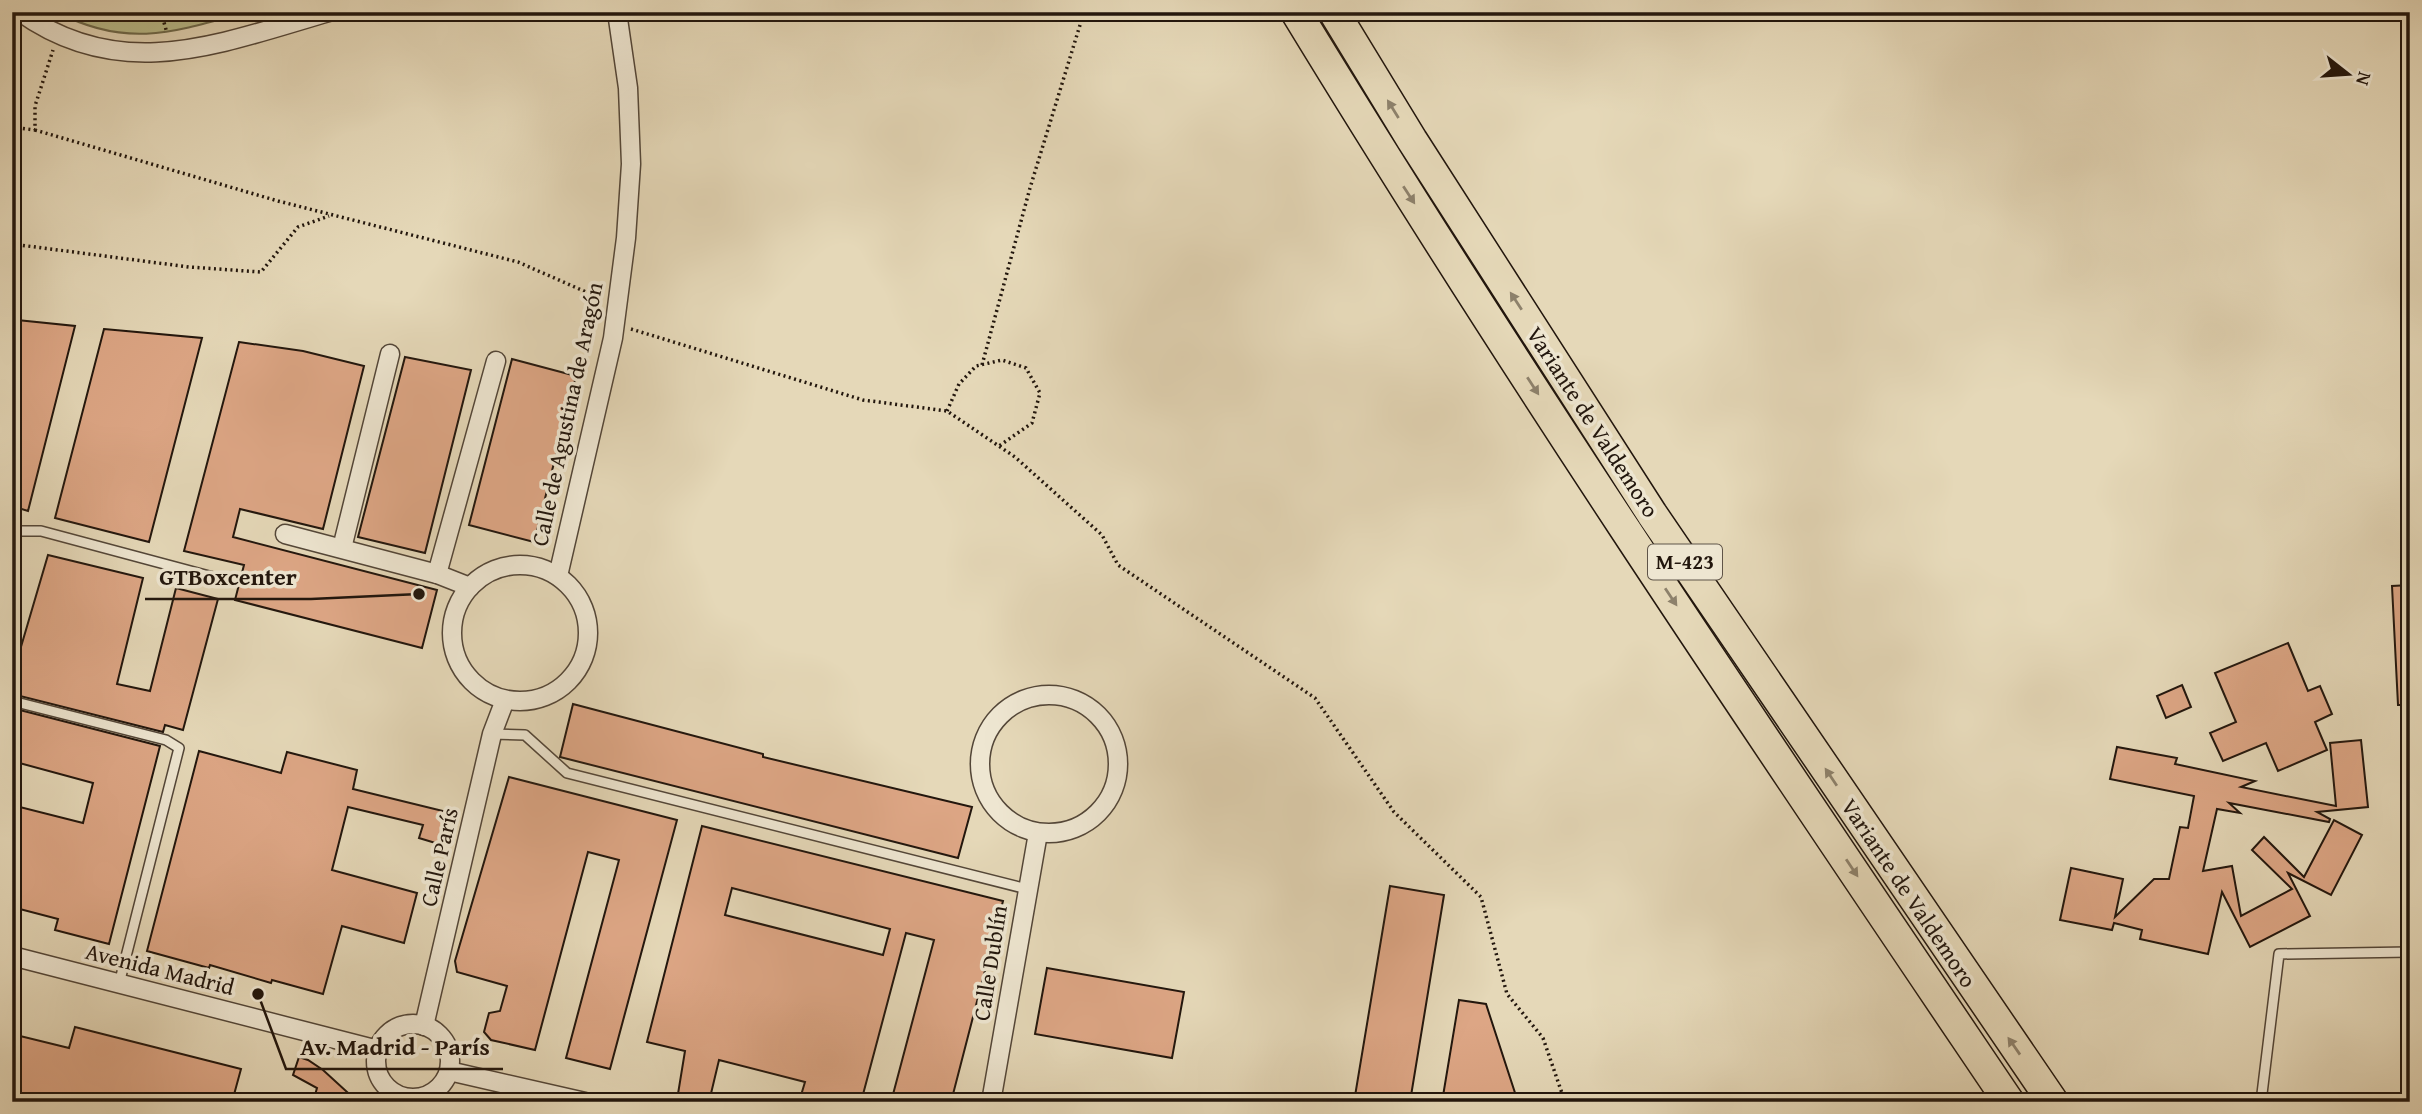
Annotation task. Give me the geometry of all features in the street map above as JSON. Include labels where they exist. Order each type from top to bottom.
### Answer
[{"type":"main road","name":"Variante de Valdemoro","points":[[1296,12],[1387,162],[1627,532],[2009,1102]]},
{"type":"main road","name":"Variante de Valdemoro","points":[[1334,12],[1412,140],[1652,513],[2053,1102]]},
{"type":"street","points":[[20,12],[57,36],[95,48],[128,52],[172,52],[201,48],[329,12]]},
{"type":"street","name":"Calle de Agustina de Aragón","points":[[558,576],[617,315],[626,238],[631,164],[628,88],[617,12]]},
{"type":"street","points":[[342,548],[390,354]]},
{"type":"street","points":[[437,574],[496,361]]},
{"type":"street","points":[[285,534],[437,574],[470,587]]},
{"type":"street","points":[[521,564],[540,567],[558,576],[573,590],[584,608],[588,628],[586,649],[578,669],[564,685],[546,696],[526,701],[505,699],[486,692],[470,680],[459,663],[453,644],[453,624],[458,604],[470,587],[484,575],[502,567],[521,564]]},
{"type":"street","points":[[1060,695],[1089,707],[1110,730],[1118,760],[1114,790],[1096,816],[1069,831],[1038,833],[1009,821],[988,798],[979,768],[985,738],[1003,712],[1030,697],[1060,695]]},
{"type":"street","name":"Calle París","points":[[424,1026],[492,734],[505,699]]},
{"type":"street","name":"Calle Dublín","points":[[991,1102],[1038,833]]},
{"type":"street","name":"Avenida Madrid","points":[[12,956],[378,1049]]},
{"type":"street","points":[[405,1025],[424,1026],[437,1033],[446,1044],[450,1058],[449,1072],[439,1088],[421,1099],[391,1097],[378,1073],[378,1049],[390,1032],[405,1025]]},
{"type":"street","points":[[449,1072],[556,1099],[585,1102]]},
{"type":"lane","points":[[12,531],[41,531],[213,577]]},
{"type":"lane","points":[[12,701],[166,740],[179,748],[119,984]]},
{"type":"lane","points":[[492,734],[525,735],[567,773],[1027,889]]},
{"type":"lane","points":[[2261,1102],[2280,954],[2410,952]]},
{"type":"path","points":[[982,365],[1030,188],[1084,12]]},
{"type":"path","points":[[35,130],[35,106],[57,36]]},
{"type":"path","points":[[12,127],[35,130],[331,215],[518,262],[617,315],[863,400],[947,411],[1015,457],[1102,535],[1118,565],[1315,698],[1394,811],[1481,897],[1507,994],[1544,1038],[1565,1102]]},
{"type":"path","points":[[12,244],[190,267],[261,272],[298,227],[331,215]]},
{"type":"path","points":[[947,411],[959,384],[976,366],[1002,360],[1026,368],[1040,393],[1032,422],[999,446]]},
{"type":"green space","points":[[57,12],[246,12],[173,31],[129,34],[82,23]]},
{"type":"building","points":[[17,320],[75,326],[28,511],[12,506],[12,341]]},
{"type":"building","points":[[104,329],[202,338],[149,542],[55,518]]},
{"type":"building","points":[[239,342],[303,351],[364,366],[323,529],[240,509],[233,537],[437,590],[422,648],[235,600],[244,565],[184,551]]},
{"type":"building","points":[[405,357],[471,370],[425,553],[358,537]]},
{"type":"building","points":[[512,359],[576,376],[534,542],[469,525]]},
{"type":"building","points":[[48,555],[143,578],[117,684],[150,691],[176,588],[218,599],[183,730],[165,725],[163,732],[12,694],[12,655],[18,657]]},
{"type":"building","points":[[2410,585],[2410,705],[2398,705],[2392,586]]},
{"type":"building","points":[[2288,643],[2308,691],[2320,686],[2332,714],[2315,722],[2327,750],[2278,771],[2266,743],[2223,761],[2210,733],[2236,722],[2215,673]]},
{"type":"building","points":[[2182,685],[2191,707],[2166,718],[2157,696]]},
{"type":"building","points":[[573,704],[763,754],[763,757],[972,807],[958,858],[560,757]]},
{"type":"building","points":[[12,708],[160,746],[109,944],[55,930],[58,919],[12,907],[12,805],[83,823],[93,783],[12,761]]},
{"type":"building","points":[[2361,740],[2368,807],[2317,812],[2330,819],[2329,822],[2229,803],[2240,813],[2217,809],[2203,871],[2232,866],[2241,916],[2292,889],[2252,850],[2264,837],[2304,877],[2334,820],[2362,835],[2331,895],[2288,873],[2310,916],[2250,947],[2222,892],[2208,954],[2140,939],[2142,930],[2114,923],[2112,930],[2060,920],[2071,868],[2123,879],[2115,917],[2154,879],[2169,879],[2180,827],[2188,828],[2194,796],[2110,779],[2117,747],[2177,758],[2175,764],[2255,781],[2241,787],[2336,806],[2330,743]]},
{"type":"building","points":[[199,751],[281,773],[287,752],[357,770],[353,789],[451,813],[442,845],[419,838],[423,825],[348,807],[332,870],[417,893],[404,943],[342,926],[323,994],[147,951]]},
{"type":"building","points":[[509,777],[677,820],[610,1069],[566,1058],[619,860],[588,852],[535,1050],[491,1040],[484,1032],[489,1013],[500,1011],[507,986],[457,972],[455,961]]},
{"type":"building","points":[[702,826],[1003,901],[951,1102],[891,1102],[934,940],[906,933],[861,1102],[799,1102],[805,1082],[719,1060],[709,1102],[677,1100],[685,1051],[647,1042]],"holes":[[[732,888],[890,929],[883,955],[725,915]]]},
{"type":"building","points":[[1390,886],[1444,895],[1410,1102],[1354,1102]]},
{"type":"building","points":[[1047,968],[1184,992],[1172,1058],[1035,1034]]},
{"type":"building","points":[[1459,1000],[1486,1004],[1518,1102],[1442,1102]]},
{"type":"building","points":[[75,1027],[241,1069],[232,1102],[12,1102],[12,1034],[69,1048]]},
{"type":"building","points":[[299,1057],[323,1070],[358,1102],[313,1102],[317,1088],[293,1075]]},
{"type":"place","name":"GTBoxcenter","points":[[419,594]]},
{"type":"place","name":"Av. Madrid - París","points":[[258,994]]}]
